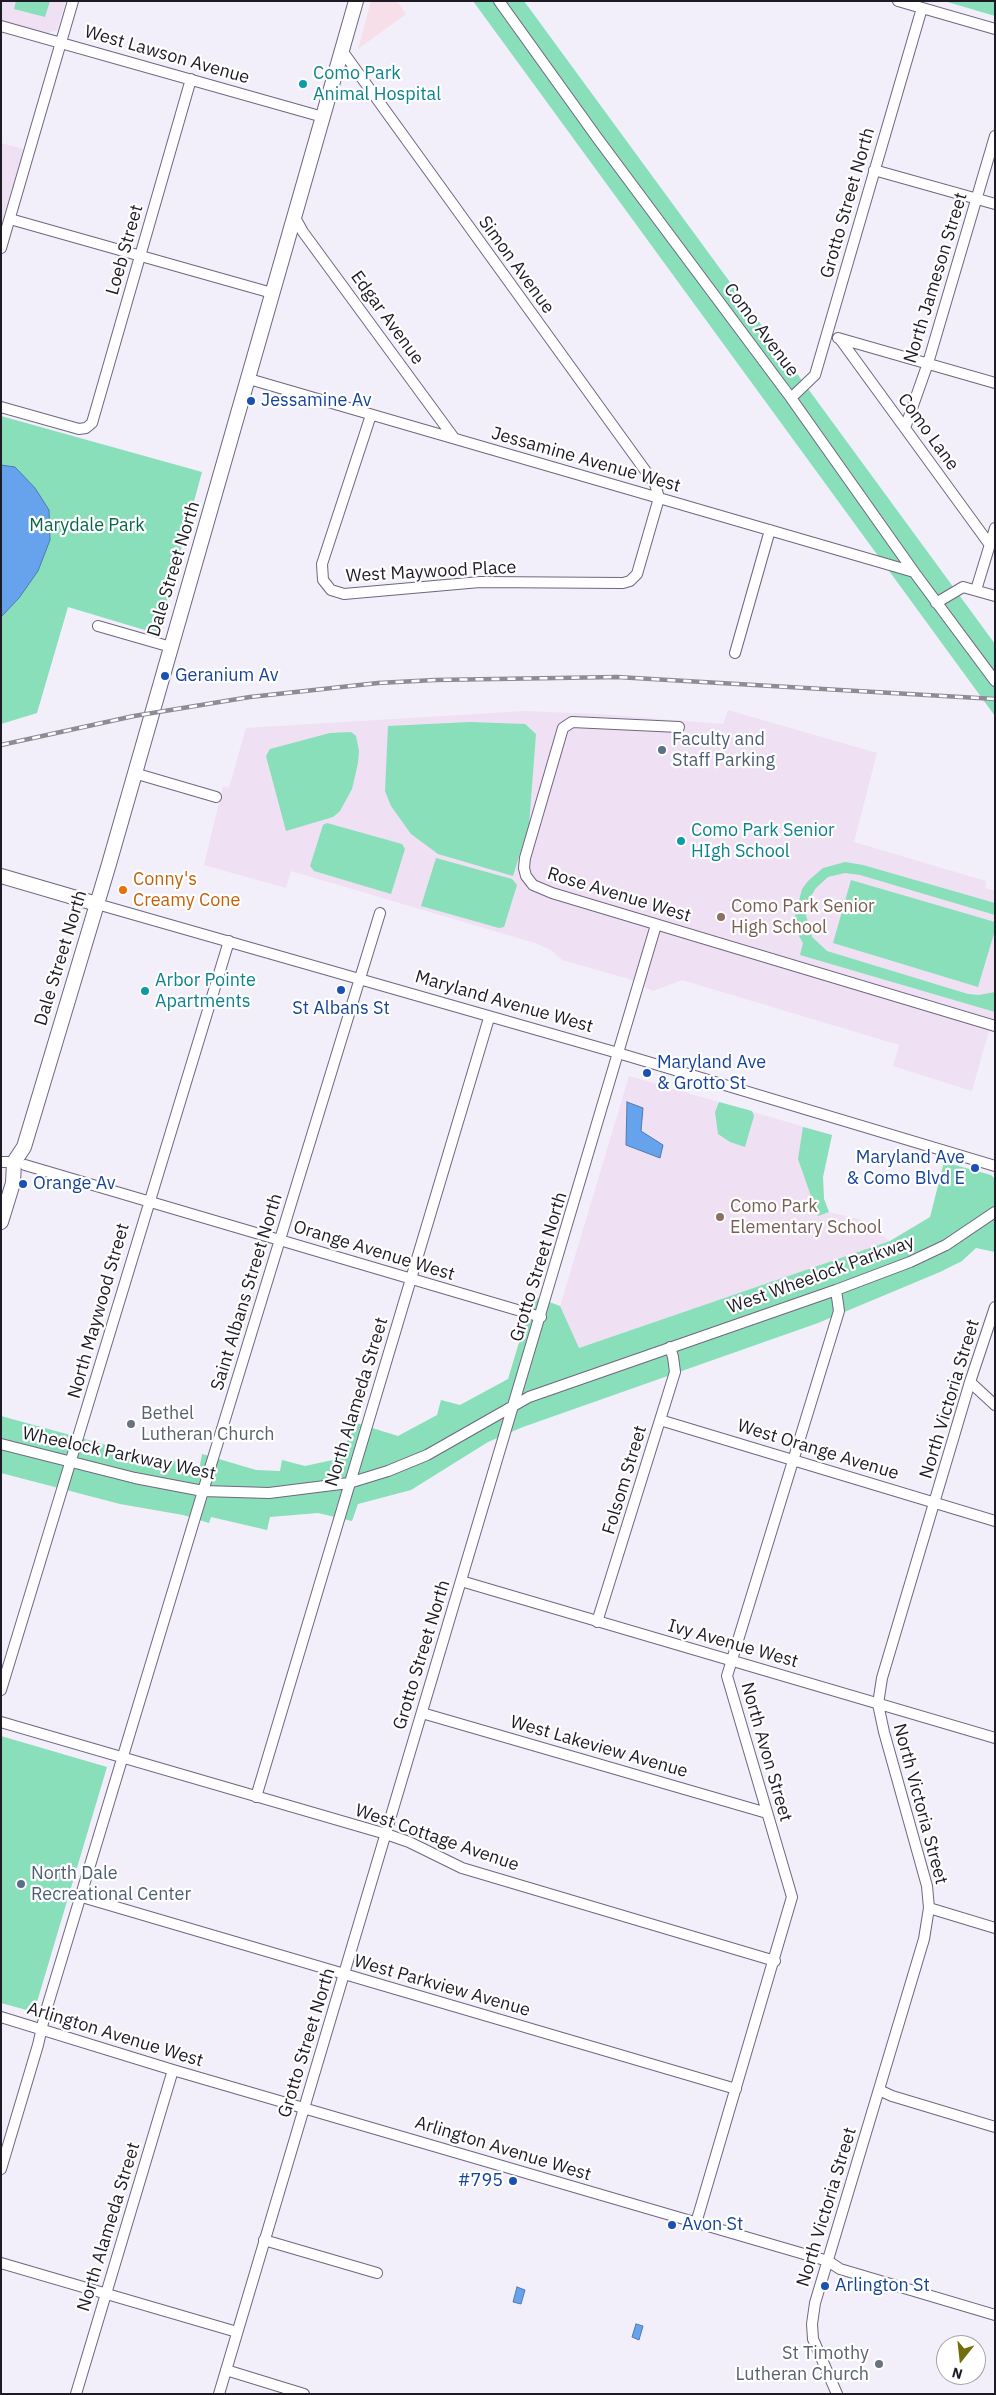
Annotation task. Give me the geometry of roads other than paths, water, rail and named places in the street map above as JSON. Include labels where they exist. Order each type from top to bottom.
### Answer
[{"type":"main road","name":"Dale Street North","points":[[13,1163],[24,1147],[97,904],[249,379],[294,216],[343,52],[356,1]]},
{"type":"main road","name":"Maryland Avenue West","points":[[1,876],[97,904]]},
{"type":"main road","points":[[1,1222],[13,1184],[13,1163]]},
{"type":"street","points":[[1,248],[73,1]]},
{"type":"street","name":"Como Avenue","points":[[499,1],[604,147],[791,398],[914,572],[995,681]]},
{"type":"street","points":[[898,1],[995,29]]},
{"type":"street","name":"Grotto Street North","points":[[791,398],[815,375],[922,8]]},
{"type":"street","name":"West Lawson Avenue","points":[[1,26],[60,41],[323,117]]},
{"type":"street","name":"Simon Avenue","points":[[343,52],[655,484],[659,498]]},
{"type":"street","name":"Loeb Street","points":[[1,407],[79,429],[86,428],[92,423],[191,79]]},
{"type":"street","name":"North Jameson Street","points":[[905,428],[928,363],[995,136]]},
{"type":"street","points":[[874,170],[995,204]]},
{"type":"street","name":"Edgar Avenue","points":[[294,216],[303,232],[454,438]]},
{"type":"street","points":[[10,218],[272,293]]},
{"type":"street","points":[[828,335],[995,383]]},
{"type":"street","name":"Como Lane","points":[[840,338],[990,545]]},
{"type":"street","name":"Jessamine Avenue West","points":[[249,379],[914,572]]},
{"type":"street","name":"West Maywood Place","points":[[371,415],[322,564],[323,580],[331,590],[337,593],[480,582],[627,583],[637,574],[659,498]]},
{"type":"street","points":[[976,590],[995,528]]},
{"type":"street","points":[[735,653],[770,530]]},
{"type":"street","points":[[936,602],[963,588],[995,596]]},
{"type":"street","points":[[98,626],[170,647]]},
{"type":"street","name":"Rose Avenue West","points":[[678,728],[572,722],[563,728],[524,868],[526,878],[533,885],[552,893],[656,925],[995,1026]]},
{"type":"street","points":[[134,773],[216,797]]},
{"type":"street","name":"Maryland Avenue West","points":[[97,904],[490,1018],[618,1053],[995,1166]]},
{"type":"street","name":"Saint Albans Street North","points":[[1,2169],[122,1758],[380,913]]},
{"type":"street","name":"Grotto Street North","points":[[219,2394],[656,925]]},
{"type":"street","name":"North Maywood Street","points":[[1,1690],[72,1462],[149,1201],[229,941]]},
{"type":"street","name":"North Alameda Street","points":[[256,1797],[490,1018]]},
{"type":"street","points":[[981,1162],[995,1173]]},
{"type":"street","name":"Orange Avenue West","points":[[13,1163],[149,1201],[540,1317]]},
{"type":"street","name":"West Wheelock Parkway","points":[[651,1354],[836,1290],[910,1262],[941,1247],[995,1212]]},
{"type":"street","name":"North Avon Street","points":[[696,2223],[792,1897],[727,1676],[795,1460],[839,1311],[836,1290]]},
{"type":"street","name":"North Victoria Street","points":[[837,2394],[813,2339],[812,2324],[815,2303],[924,1939],[929,1908],[927,1886],[878,1704],[882,1678],[970,1382],[995,1307]]},
{"type":"street","name":"Folsom Street","points":[[597,1622],[675,1372],[670,1348]]},
{"type":"street","name":"Wheelock Parkway West","points":[[1,1444],[203,1492],[269,1493],[350,1483],[428,1455],[529,1397],[651,1354]]},
{"type":"street","points":[[970,1382],[995,1405]]},
{"type":"street","name":"West Orange Avenue","points":[[660,1420],[995,1521]]},
{"type":"street","name":"Ivy Avenue West","points":[[461,1581],[995,1738]]},
{"type":"street","name":"West Lakeview Avenue","points":[[422,1713],[767,1813]]},
{"type":"street","name":"West Cottage Avenue","points":[[1,1722],[386,1834],[409,1842],[462,1868],[774,1961]]},
{"type":"street","name":"West Parkview Avenue","points":[[82,1897],[736,2089]]},
{"type":"street","points":[[929,1908],[995,1928]]},
{"type":"street","name":"Arlington Avenue West","points":[[1,2017],[173,2070],[828,2261],[840,2269],[995,2315]]},
{"type":"street","name":"North Alameda Street","points":[[76,2394],[173,2070]]},
{"type":"street","points":[[879,2090],[892,2096],[995,2127]]},
{"type":"street","points":[[264,2240],[377,2273]]},
{"type":"street","points":[[1,2263],[237,2332]]},
{"type":"street","points":[[226,2370],[304,2394]]},
{"type":"water","points":[[1,465],[15,467],[35,488],[49,510],[50,540],[38,571],[19,598],[1,617]]},
{"type":"water","points":[[627,1102],[643,1108],[641,1131],[663,1145],[660,1158],[626,1145]]},
{"type":"water","points":[[517,2287],[525,2290],[521,2304],[513,2302]]},
{"type":"water","points":[[636,2324],[643,2326],[639,2340],[632,2337]]},
{"type":"railway","points":[[1,745],[134,716],[250,697],[378,683],[435,680],[617,677],[995,699]]},
{"type":"place","name":"Como Park Animal Hospital","points":[[303,84]]},
{"type":"place","name":"Jessamine Av","points":[[251,401]]},
{"type":"place","name":"Geranium Av","points":[[165,676]]},
{"type":"place","name":"Faculty and Staff Parking","points":[[662,750]]},
{"type":"place","name":"Como Park Senior HIgh School","points":[[681,841]]},
{"type":"place","name":"Conny's Creamy Cone","points":[[123,890]]},
{"type":"place","name":"Como Park Senior High School","points":[[721,917]]},
{"type":"place","name":"St Albans St","points":[[341,990]]},
{"type":"place","name":"Arbor Pointe Apartments","points":[[145,991]]},
{"type":"place","name":"Maryland Ave & Grotto St","points":[[647,1073]]},
{"type":"place","name":"Maryland Ave & Como Blvd E","points":[[975,1168]]},
{"type":"place","name":"Orange Av","points":[[23,1184]]},
{"type":"place","name":"Como Park Elementary School","points":[[720,1217]]},
{"type":"place","name":"Bethel Lutheran Church","points":[[131,1424]]},
{"type":"place","name":"North Dale Recreational Center","points":[[21,1884]]},
{"type":"place","name":"#795","points":[[513,2181]]},
{"type":"place","name":"Avon St","points":[[672,2225]]},
{"type":"place","name":"Arlington St","points":[[825,2286]]},
{"type":"place","name":"St Timothy Lutheran Church","points":[[879,2364]]},
{"type":"park label","name":"Marydale Park","points":[[87,526]]}]
